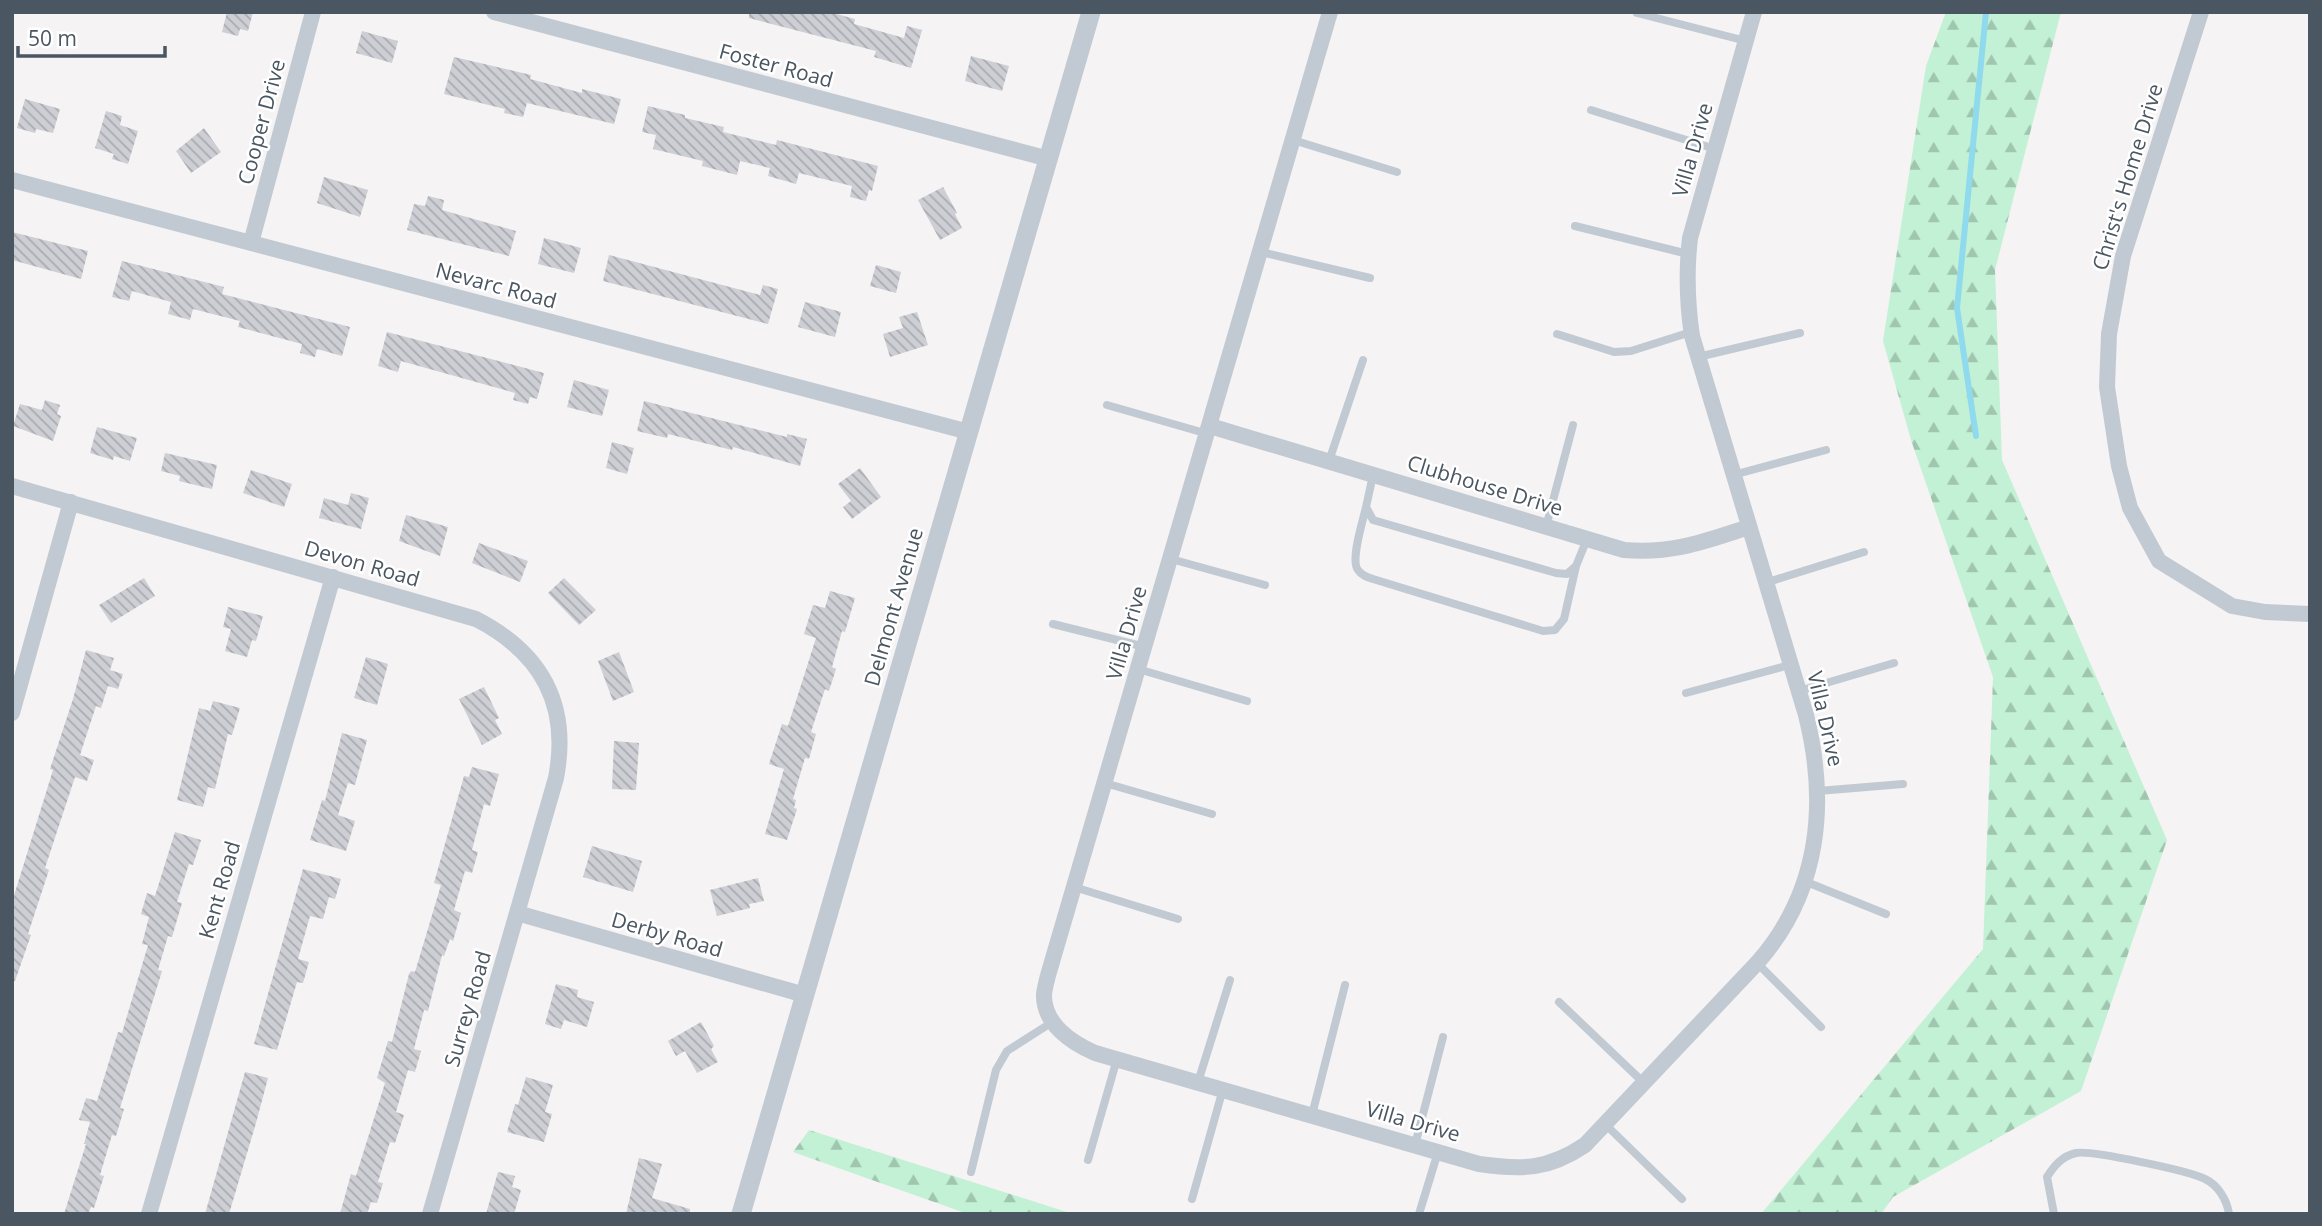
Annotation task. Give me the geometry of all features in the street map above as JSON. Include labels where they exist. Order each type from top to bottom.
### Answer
[{"type":"street","name":"Cooper Drive","points":[[251,243],[313,12]]},
{"type":"street","name":"Foster Road","points":[[494,12],[1049,159]]},
{"type":"street","name":"Delmont Avenue","points":[[741,1214],[1091,12]]},
{"type":"street","name":"Villa Drive","points":[[1330,12],[1044,996],[1054,1021],[1073,1043],[1117,1059],[1479,1164],[1517,1168],[1535,1167],[1567,1157],[1585,1145],[1757,963],[1772,946],[1793,910],[1813,852],[1818,791],[1815,751],[1691,332],[1686,294],[1690,238],[1754,12]]},
{"type":"street","name":"Christ's Home Drive","points":[[2201,12],[2123,256],[2109,334],[2107,387],[2119,466],[2130,508],[2159,561],[2232,606],[2265,612],[2310,614]]},
{"type":"street","name":"Nevarc Road","points":[[12,180],[969,432]]},
{"type":"street","name":"Clubhouse Drive","points":[[1209,430],[1329,461],[1624,550],[1659,552],[1684,548],[1749,527]]},
{"type":"street","name":"Devon Road","points":[[12,486],[476,620],[500,632],[527,656],[547,687],[555,708],[560,734],[560,761],[545,816]]},
{"type":"street","points":[[12,713],[71,502]]},
{"type":"street","name":"Kent Road","points":[[149,1214],[332,577]]},
{"type":"street","name":"Surrey Road","points":[[430,1214],[545,816]]},
{"type":"street","name":"Derby Road","points":[[517,913],[805,995]]},
{"type":"lane","points":[[1637,13],[1746,41]]},
{"type":"lane","points":[[1591,110],[1715,149]]},
{"type":"lane","points":[[1293,140],[1396,172]]},
{"type":"lane","points":[[1575,226],[1688,254]]},
{"type":"lane","points":[[1261,251],[1370,278]]},
{"type":"lane","points":[[1557,334],[1614,352],[1631,351],[1691,332]]},
{"type":"lane","points":[[1698,356],[1800,333]]},
{"type":"lane","points":[[1329,461],[1363,360]]},
{"type":"lane","points":[[1107,405],[1209,430]]},
{"type":"lane","points":[[1546,527],[1573,425]]},
{"type":"lane","points":[[1733,475],[1826,450]]},
{"type":"lane","points":[[1373,475],[1355,555],[1355,565],[1359,573],[1543,631],[1555,630],[1564,619],[1576,566],[1587,539]]},
{"type":"lane","points":[[1366,507],[1373,520],[1556,573],[1566,574],[1576,566]]},
{"type":"lane","points":[[1765,583],[1864,552]]},
{"type":"lane","points":[[1171,559],[1265,585]]},
{"type":"lane","points":[[1053,625],[1145,647]]},
{"type":"lane","points":[[1798,691],[1894,663]]},
{"type":"lane","points":[[1686,693],[1790,665]]},
{"type":"lane","points":[[1138,669],[1247,701]]},
{"type":"lane","points":[[1105,783],[1212,814]]},
{"type":"lane","points":[[1818,791],[1903,785]]},
{"type":"lane","points":[[1804,881],[1886,914]]},
{"type":"lane","points":[[1074,887],[1178,919]]},
{"type":"lane","points":[[1757,963],[1821,1027]]},
{"type":"lane","points":[[1198,1082],[1230,980]]},
{"type":"lane","points":[[1312,1115],[1345,985]]},
{"type":"lane","points":[[1559,1002],[1644,1083]]},
{"type":"lane","points":[[971,1172],[996,1070],[1007,1051],[1054,1021]]},
{"type":"lane","points":[[1415,1145],[1443,1037]]},
{"type":"lane","points":[[1088,1160],[1117,1059]]},
{"type":"lane","points":[[1192,1199],[1223,1089]]},
{"type":"lane","points":[[1605,1124],[1682,1199]]},
{"type":"lane","points":[[1419,1214],[1438,1152]]},
{"type":"lane","points":[[2054,1214],[2047,1177],[2054,1165],[2076,1153],[2107,1155],[2187,1172],[2206,1179],[2219,1190],[2229,1214]]},
{"type":"green space","points":[[1946,12],[2061,12],[1995,270],[2002,460],[2167,840],[2081,1091],[1893,1197],[1881,1214],[1761,1214],[1983,949],[1993,677],[1911,440],[1883,341],[1926,66]]},
{"type":"green space","points":[[809,1130],[1073,1214],[968,1214],[793,1152]]},
{"type":"building","points":[[227,12],[253,12],[248,31],[240,29],[238,36],[222,32]]},
{"type":"building","points":[[749,12],[829,12],[855,19],[854,24],[904,38],[907,26],[922,30],[911,68],[874,57],[876,51],[749,18]]},
{"type":"building","points":[[362,31],[398,41],[392,63],[356,53]]},
{"type":"building","points":[[971,56],[1009,66],[1002,91],[965,81]]},
{"type":"building","points":[[454,57],[531,75],[530,79],[582,93],[582,89],[621,99],[614,124],[527,103],[523,117],[504,113],[505,109],[444,94]]},
{"type":"building","points":[[25,99],[60,109],[53,133],[36,129],[35,133],[17,128]]},
{"type":"building","points":[[648,106],[724,127],[723,132],[776,145],[777,140],[878,166],[872,191],[869,190],[866,201],[850,197],[852,186],[799,173],[796,184],[768,176],[770,168],[740,161],[737,175],[702,166],[703,161],[653,149],[656,135],[642,132]]},
{"type":"building","points":[[106,111],[122,116],[120,125],[138,131],[128,164],[112,159],[114,154],[95,148]]},
{"type":"building","points":[[204,128],[221,152],[191,173],[176,151]]},
{"type":"building","points":[[324,177],[368,190],[360,217],[317,203]]},
{"type":"building","points":[[943,187],[962,228],[940,240],[918,200]]},
{"type":"building","points":[[428,196],[444,200],[442,210],[516,231],[509,256],[407,230],[414,204],[425,206]]},
{"type":"building","points":[[12,232],[88,251],[81,279],[12,260]]},
{"type":"building","points":[[544,238],[581,248],[574,273],[538,264]]},
{"type":"building","points":[[609,255],[760,295],[763,285],[778,289],[768,324],[603,281]]},
{"type":"building","points":[[122,261],[224,287],[222,294],[350,327],[342,356],[317,349],[315,357],[300,353],[302,344],[238,327],[240,321],[193,309],[190,320],[168,314],[171,302],[132,291],[129,301],[112,297]]},
{"type":"building","points":[[876,265],[901,272],[896,293],[870,286]]},
{"type":"building","points":[[805,302],[841,312],[835,337],[798,327]]},
{"type":"building","points":[[917,312],[928,345],[890,357],[883,334],[903,328],[899,317]]},
{"type":"building","points":[[387,332],[544,373],[537,399],[530,397],[528,404],[513,400],[515,393],[401,361],[398,372],[378,366]]},
{"type":"building","points":[[574,380],[609,390],[602,416],[567,407]]},
{"type":"building","points":[[45,400],[60,405],[57,414],[61,416],[53,441],[13,426],[20,404],[42,410]]},
{"type":"building","points":[[644,401],[787,437],[787,434],[807,439],[800,466],[733,447],[732,450],[668,434],[667,438],[637,431]]},
{"type":"building","points":[[97,427],[137,438],[130,461],[114,456],[113,460],[90,453]]},
{"type":"building","points":[[612,442],[634,448],[627,474],[606,468]]},
{"type":"building","points":[[165,453],[217,465],[212,489],[179,481],[180,476],[161,471]]},
{"type":"building","points":[[860,468],[881,497],[852,519],[843,507],[851,501],[838,484]]},
{"type":"building","points":[[251,470],[292,484],[284,507],[243,493]]},
{"type":"building","points":[[351,493],[369,498],[361,529],[319,518],[324,498],[348,505]]},
{"type":"building","points":[[406,515],[448,527],[440,556],[399,541]]},
{"type":"building","points":[[479,543],[528,561],[520,582],[472,563]]},
{"type":"building","points":[[144,578],[155,596],[111,623],[99,605]]},
{"type":"building","points":[[564,578],[596,610],[579,625],[548,593]]},
{"type":"building","points":[[830,591],[855,598],[845,632],[842,631],[832,667],[836,669],[829,691],[825,689],[811,732],[816,734],[809,759],[805,758],[793,799],[796,800],[794,808],[797,809],[787,840],[765,834],[784,769],[769,764],[782,724],[788,726],[816,638],[804,634],[813,605],[825,608]]},
{"type":"building","points":[[228,607],[263,616],[256,641],[252,640],[247,657],[225,651],[231,629],[223,627]]},
{"type":"building","points":[[86,650],[114,658],[110,670],[123,674],[118,689],[108,686],[101,708],[96,706],[80,755],[94,760],[87,781],[75,777],[45,868],[49,870],[28,934],[31,935],[15,981],[12,981],[12,902],[53,770],[50,769]]},
{"type":"building","points":[[619,652],[634,692],[613,701],[598,661]]},
{"type":"building","points":[[366,657],[388,664],[377,705],[354,698]]},
{"type":"building","points":[[484,687],[499,718],[495,720],[502,734],[482,745],[459,699]]},
{"type":"building","points":[[213,701],[240,708],[232,735],[228,734],[215,789],[208,787],[203,807],[177,800],[199,708],[210,711]]},
{"type":"building","points":[[342,733],[367,740],[355,785],[348,783],[338,815],[355,821],[346,851],[310,840],[322,800],[325,801]]},
{"type":"building","points":[[614,741],[639,743],[636,790],[612,789]]},
{"type":"building","points":[[472,767],[499,774],[490,806],[484,804],[472,850],[478,852],[472,873],[465,871],[454,910],[461,913],[453,941],[450,939],[444,956],[442,955],[428,1011],[424,1010],[414,1049],[421,1051],[415,1072],[408,1070],[396,1112],[404,1115],[395,1143],[390,1142],[378,1182],[383,1183],[377,1203],[371,1202],[367,1214],[340,1214],[351,1174],[356,1176],[385,1083],[377,1078],[388,1041],[392,1042],[409,974],[411,971],[415,972],[441,885],[434,883],[464,776],[469,777]]},
{"type":"building","points":[[175,832],[201,840],[193,865],[189,864],[177,902],[182,903],[158,970],[162,971],[120,1108],[124,1109],[116,1136],[112,1135],[94,1208],[91,1207],[88,1214],[64,1214],[86,1144],[90,1122],[79,1120],[86,1098],[97,1101],[118,1032],[122,1033],[148,945],[142,944],[149,917],[141,914],[147,893],[155,896]]},
{"type":"building","points":[[592,846],[642,861],[633,892],[583,877]]},
{"type":"building","points":[[303,869],[341,879],[335,899],[329,897],[323,919],[310,916],[298,959],[309,962],[303,983],[297,982],[277,1050],[254,1044]]},
{"type":"building","points":[[758,878],[764,901],[749,904],[750,908],[717,916],[710,890]]},
{"type":"building","points":[[556,984],[578,990],[577,997],[594,1002],[587,1027],[564,1020],[561,1029],[545,1024]]},
{"type":"building","points":[[701,1022],[714,1046],[711,1049],[718,1062],[697,1073],[685,1051],[676,1056],[668,1041]]},
{"type":"building","points":[[245,1072],[268,1078],[256,1123],[229,1214],[205,1214]]},
{"type":"building","points":[[526,1077],[553,1085],[545,1112],[552,1114],[544,1142],[507,1132]]},
{"type":"building","points":[[639,1158],[662,1164],[652,1198],[690,1209],[690,1214],[626,1214]]},
{"type":"building","points":[[498,1172],[515,1176],[512,1187],[521,1190],[514,1214],[486,1214]]},
{"type":"waterway","points":[[1976,436],[1957,308],[1986,12]]}]
